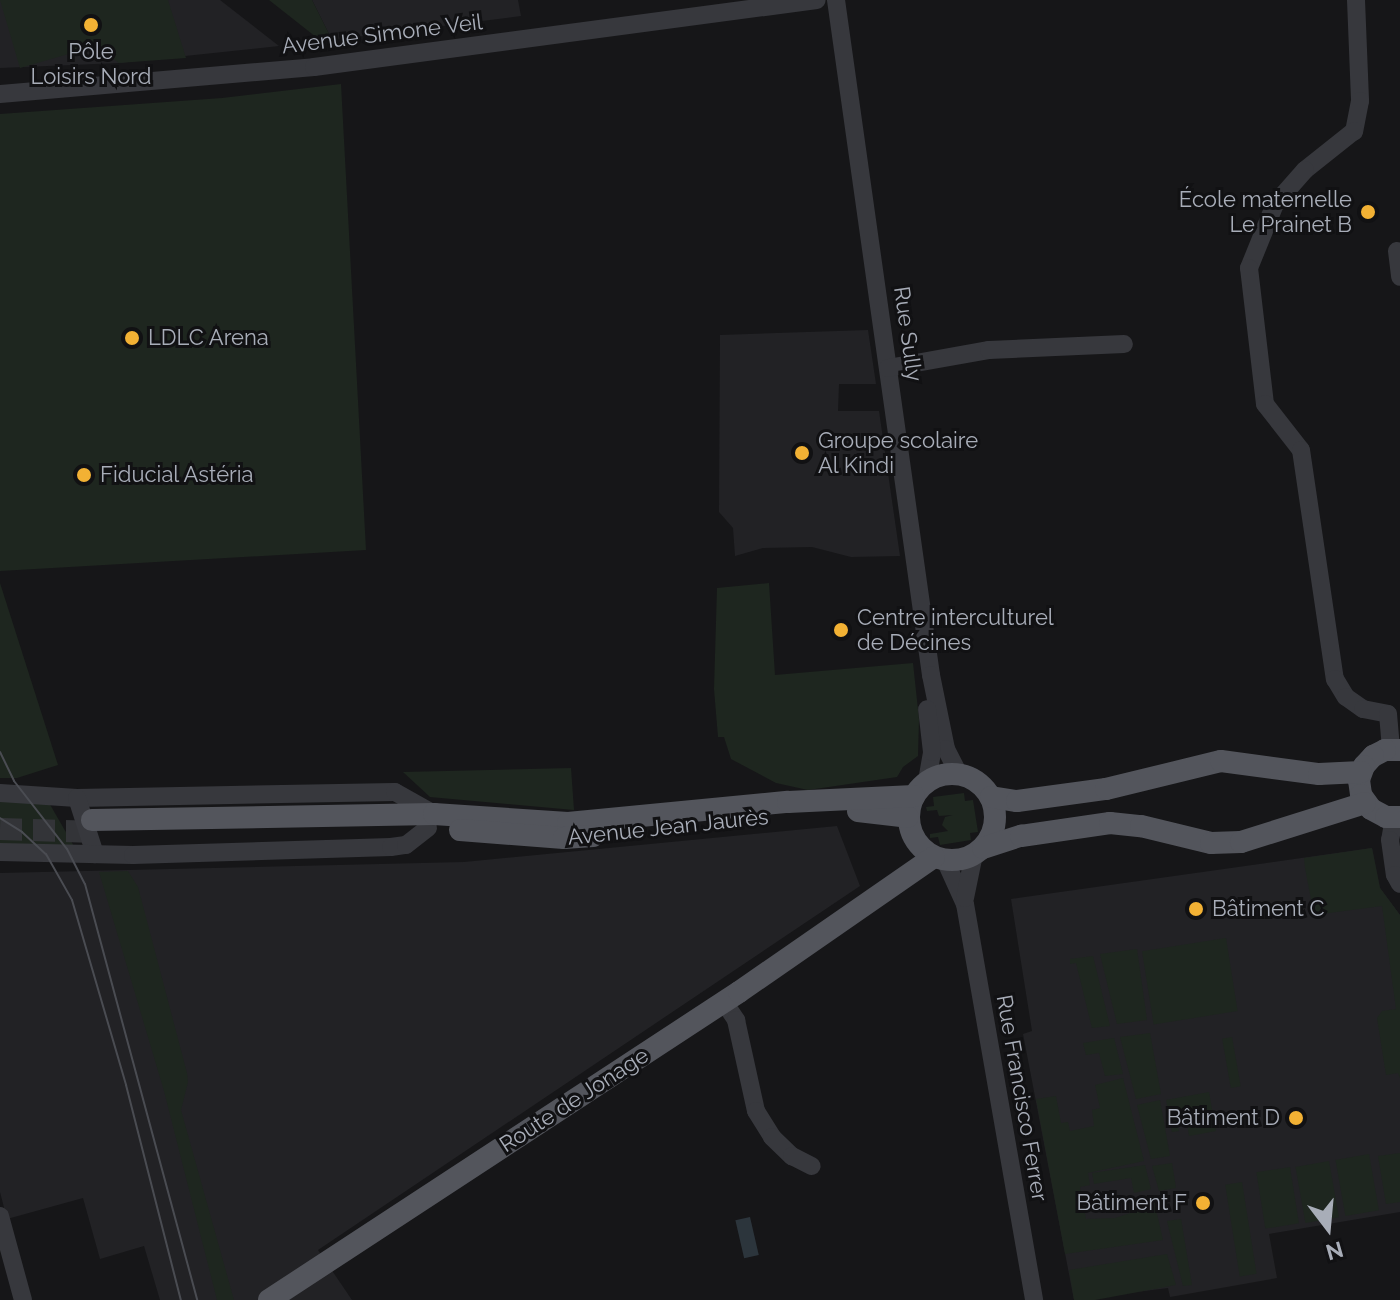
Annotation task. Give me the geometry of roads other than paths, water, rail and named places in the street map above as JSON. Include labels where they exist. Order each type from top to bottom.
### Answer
[{"type":"main road","points":[[1396,749],[1373,756],[1361,772],[1360,788],[1365,803],[1378,814],[1397,818]]},
{"type":"main road","points":[[991,797],[1017,801],[1106,789],[1221,761],[1319,774],[1361,772]]},
{"type":"main road","points":[[979,851],[995,818],[991,797],[977,782],[959,774],[948,774],[915,808],[939,858],[979,851],[1021,836],[1123,823],[1227,844],[1264,837],[1365,803]]},
{"type":"main road","name":"Avenue Jean Jaurès","points":[[94,835],[431,821],[568,823],[788,802],[915,808]]},
{"type":"main road","name":"Route de Jonage","points":[[876,896],[897,872],[915,808]]},
{"type":"main road","name":"Route de Jonage","points":[[269,1300],[724,1002],[876,896],[939,858]]},
{"type":"street","name":"Avenue Simone Veil","points":[[0,94],[301,69],[817,0]]},
{"type":"street","name":"Rue Sully","points":[[836,0],[931,675],[946,749],[959,774]]},
{"type":"street","points":[[1356,0],[1360,101],[1354,131],[1305,170],[1275,204],[1249,268],[1265,404],[1301,450],[1335,679],[1346,697],[1363,709],[1394,712],[1396,749]]},
{"type":"street","points":[[1397,251],[1400,277]]},
{"type":"street","points":[[888,368],[989,350],[1124,344]]},
{"type":"street","name":"Rue Sully","points":[[915,808],[932,752],[927,708],[931,675]]},
{"type":"street","name":"Avenue Jean Jaurès","points":[[0,793],[77,798],[395,792],[431,821],[406,845],[391,847],[94,835],[0,852]]},
{"type":"street","points":[[77,798],[94,835]]},
{"type":"street","points":[[1397,818],[1390,840],[1395,875],[1400,884]]},
{"type":"street","name":"Rue Francisco Ferrer","points":[[965,904],[979,851]]},
{"type":"street","name":"Rue Francisco Ferrer","points":[[939,858],[965,904],[1034,1300]]},
{"type":"street","points":[[724,1002],[736,1020],[756,1111],[782,1147],[812,1166]]},
{"type":"street","points":[[0,1216],[23,1300]]},
{"type":"tunnel","points":[[0,829],[96,832]]},
{"type":"tram line","points":[[0,752],[14,781],[67,849],[85,884],[197,1300]]},
{"type":"tram line","points":[[0,818],[22,832],[46,854],[72,900],[126,1085],[181,1300]]},
{"type":"place","name":"Pôle Loisirs Nord","points":[[91,25]]},
{"type":"place","name":"École maternelle Le Prainet B","points":[[1368,212]]},
{"type":"place","name":"LDLC Arena","points":[[132,338]]},
{"type":"place","name":"Groupe scolaire Al Kindi","points":[[802,453]]},
{"type":"place","name":"Fiducial Astéria","points":[[84,475]]},
{"type":"place","name":"Centre interculturel de Décines","points":[[841,630]]},
{"type":"place","name":"Bâtiment C","points":[[1196,909]]},
{"type":"place","name":"Bâtiment D","points":[[1296,1118]]},
{"type":"place","name":"Bâtiment F","points":[[1203,1203]]}]
